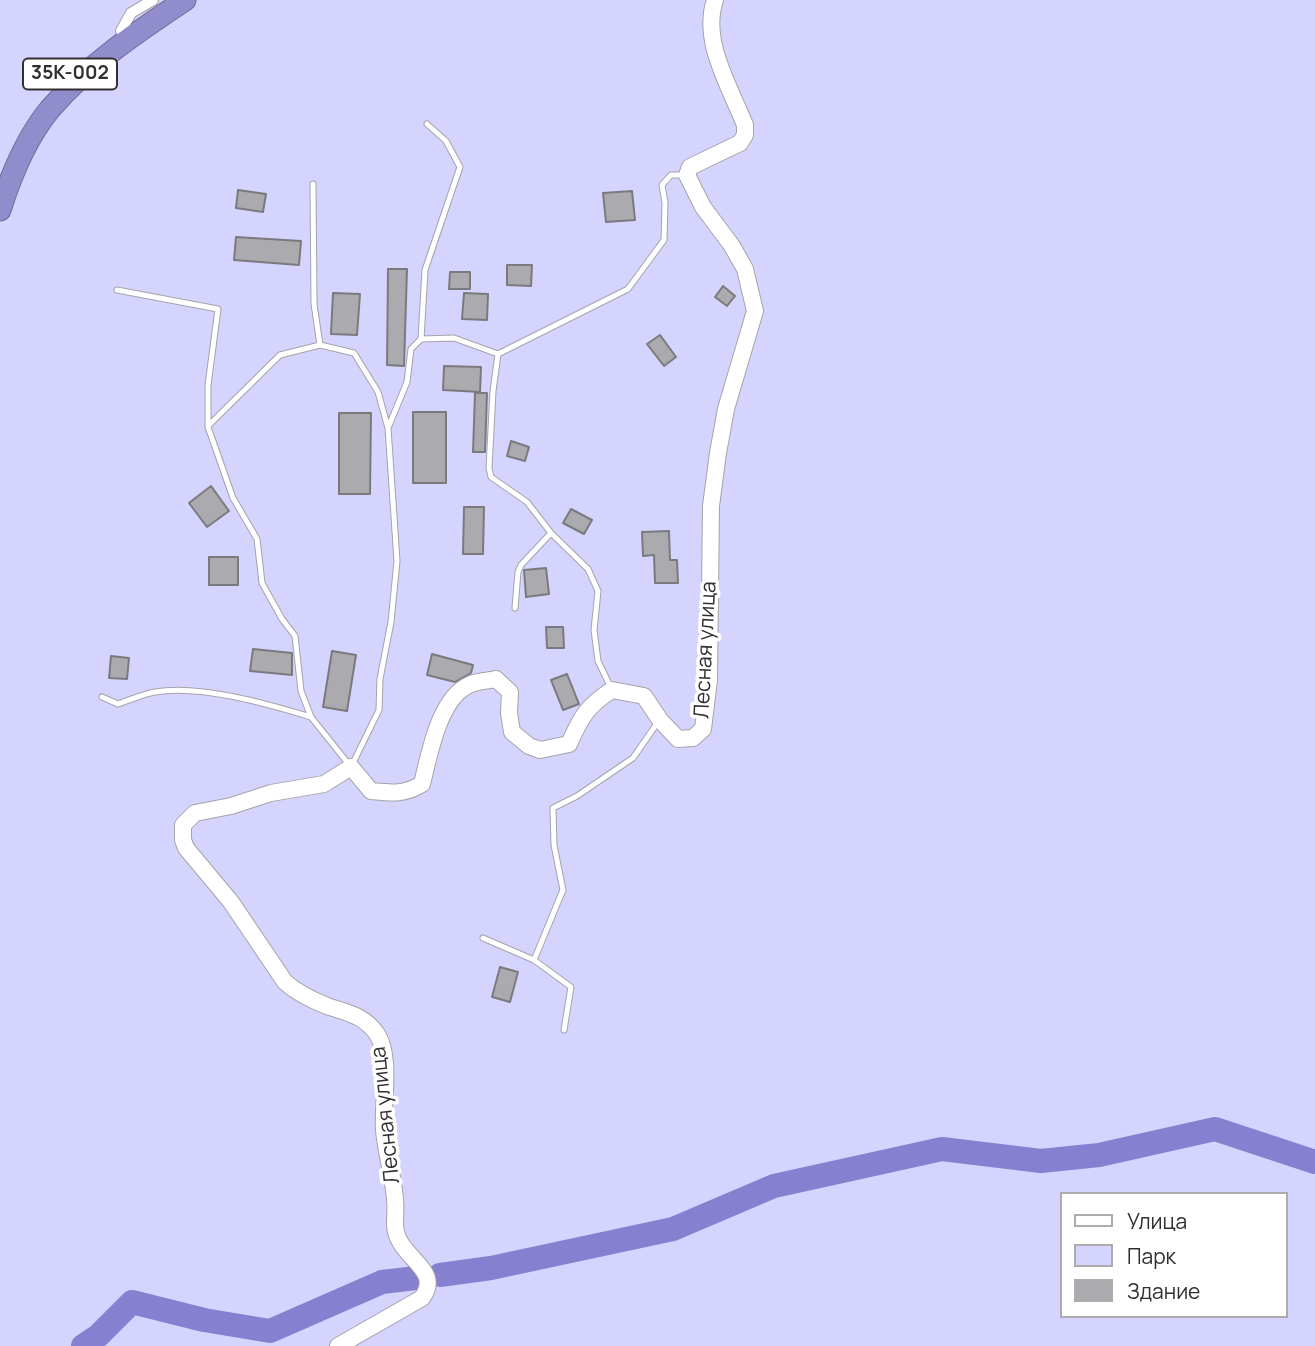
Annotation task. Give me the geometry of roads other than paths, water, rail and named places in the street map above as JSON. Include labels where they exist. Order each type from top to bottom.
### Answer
[{"type":"highway","name":"35К-002","points":[[0,210],[24,151],[49,111],[79,78],[148,24],[170,2]]},
{"type":"highway","name":"35К-002","points":[[0,177],[14,147],[39,110],[68,77],[121,31],[170,2]]},
{"type":"street","points":[[687,175],[690,167],[740,143],[745,135],[745,125],[713,45],[710,20],[715,0]]},
{"type":"street","name":"Лесная улица","points":[[612,690],[644,695],[660,720],[678,739],[693,738],[704,729],[709,680],[711,506],[726,410],[755,312],[745,269],[690,186],[687,175]]},
{"type":"street","points":[[351,767],[371,791],[396,794],[410,792],[422,784],[435,732],[449,704],[467,685],[496,679],[510,692],[512,732],[529,746],[540,750],[569,744],[593,702],[612,690]]},
{"type":"street","name":"Лесная улица","points":[[338,1346],[422,1298],[427,1292],[429,1281],[424,1269],[399,1243],[396,1233],[396,1202],[384,1127],[384,1052],[371,1026],[357,1015],[295,991],[285,982],[230,902],[186,848],[182,833],[183,825],[195,813],[231,806],[271,793],[324,783],[351,767]]},
{"type":"lane","points":[[388,428],[407,382],[411,349],[421,339],[425,270],[460,167],[446,141],[427,124]]},
{"type":"lane","points":[[421,339],[454,338],[498,355],[628,289],[664,240],[665,203],[662,185],[671,175],[687,175]]},
{"type":"lane","points":[[313,184],[314,304],[320,345]]},
{"type":"lane","points":[[117,290],[218,309],[208,385],[208,427],[233,498],[257,539],[262,583],[295,636],[302,691],[311,716],[351,767],[379,710],[380,679],[391,622],[397,561],[388,428],[378,393],[354,353],[320,345],[280,355],[208,427]]},
{"type":"lane","points":[[498,355],[493,391],[489,468],[491,477],[527,502],[551,533],[588,569],[598,591],[594,631],[598,661],[612,690]]},
{"type":"lane","points":[[515,608],[517,572],[551,533]]},
{"type":"lane","points":[[102,697],[118,704],[155,692],[184,691],[248,699],[311,716]]},
{"type":"lane","points":[[534,960],[563,890],[554,845],[553,808],[577,796],[633,758],[660,720]]},
{"type":"lane","points":[[483,938],[534,960],[571,987],[564,1030]]},
{"type":"waterway","points":[[440,1275],[491,1268],[673,1229],[774,1186],[942,1149],[1041,1161],[1099,1155],[1215,1129],[1315,1162]]},
{"type":"waterway","points":[[83,1346],[98,1336],[132,1302],[204,1320],[270,1331],[382,1282],[416,1278]]}]
